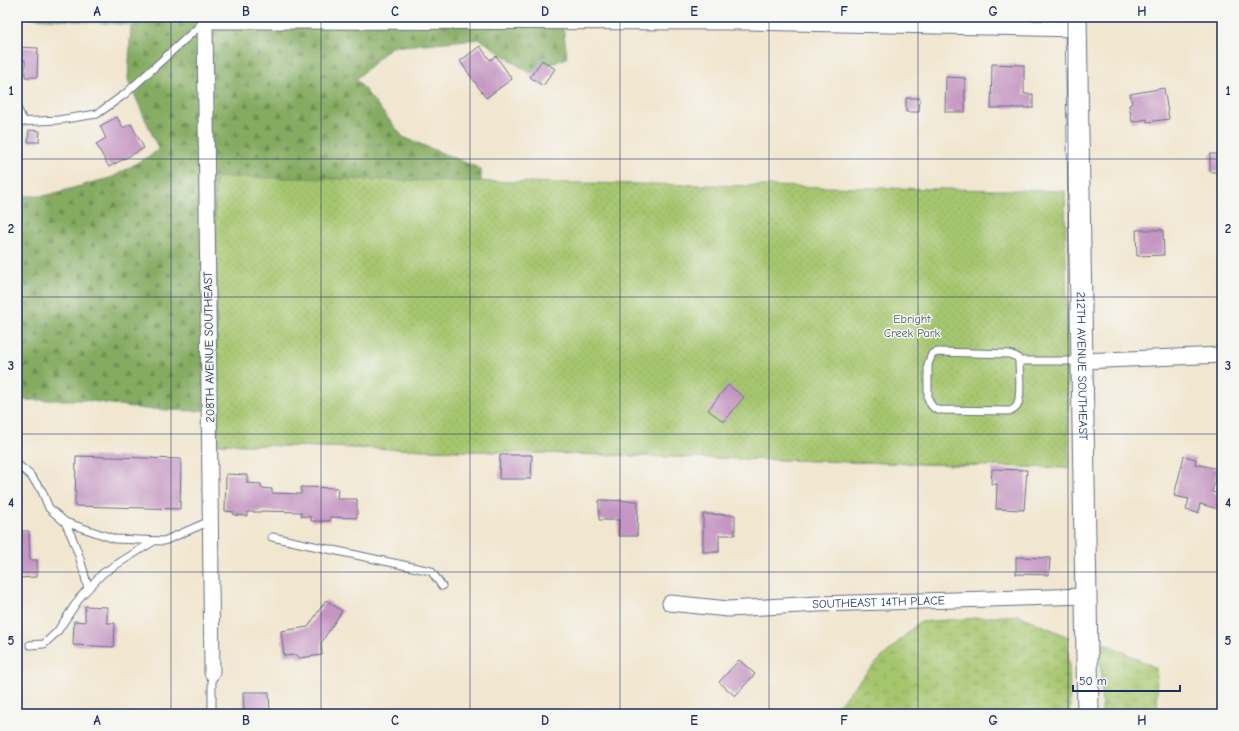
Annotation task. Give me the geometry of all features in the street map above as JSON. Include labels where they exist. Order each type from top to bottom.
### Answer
[{"type":"street","points":[[205,21],[1076,23]]},
{"type":"street","name":"208TH AVENUE SOUTHEAST","points":[[205,21],[212,673]]},
{"type":"street","name":"212TH AVENUE SOUTHEAST","points":[[1076,23],[1088,714]]},
{"type":"street","points":[[1082,361],[1222,355]]},
{"type":"street","name":"SOUTHEAST 14TH PLACE","points":[[670,603],[728,609],[818,604],[1087,596]]},
{"type":"lane","points":[[17,108],[21,122],[58,120],[97,114],[125,94],[205,21]]},
{"type":"lane","points":[[938,352],[1009,354],[1017,357],[1019,361],[1019,400],[1013,410],[938,410],[934,409],[929,402],[928,364],[932,354],[938,352]]},
{"type":"lane","points":[[1019,361],[1082,361]]},
{"type":"lane","points":[[17,464],[30,475],[42,491],[49,508],[65,522],[115,539],[164,541],[211,521]]},
{"type":"lane","points":[[65,522],[74,541],[84,569],[88,589]]},
{"type":"lane","points":[[272,537],[431,572],[442,586]]},
{"type":"lane","points":[[30,645],[44,644],[57,632],[81,596],[103,573],[154,540]]},
{"type":"lane","points":[[212,673],[212,714]]},
{"type":"green space","points":[[22,17],[562,17],[567,58],[529,73],[480,39],[391,47],[356,79],[403,137],[481,169],[481,227],[1069,468],[218,444],[217,407],[215,409],[194,411],[145,409],[85,400],[17,400],[17,196],[44,196],[113,177],[159,150],[128,80],[131,25]]},
{"type":"green space","name":"Ebright Creek Park","points":[[215,177],[1065,191],[1069,468],[218,444]]},
{"type":"green space","points":[[1019,615],[1068,637],[1070,714],[847,714],[838,705],[868,671],[919,622]]},
{"type":"green space","points":[[1100,641],[1156,668],[1158,714],[1102,714]]},
{"type":"building","points":[[480,46],[490,60],[496,56],[512,79],[486,98],[460,61]]},
{"type":"building","points":[[17,47],[38,48],[37,77],[25,77],[25,60],[17,60]]},
{"type":"building","points":[[542,60],[555,69],[543,86],[530,77]]},
{"type":"building","points":[[992,64],[1024,65],[1024,94],[1033,94],[1033,108],[991,108]]},
{"type":"building","points":[[946,77],[965,78],[965,112],[945,112]]},
{"type":"building","points":[[1164,88],[1169,119],[1147,122],[1147,119],[1132,122],[1129,105],[1132,104],[1130,94]]},
{"type":"building","points":[[906,98],[920,98],[919,112],[906,112]]},
{"type":"building","points":[[117,117],[123,128],[131,124],[144,148],[109,167],[96,144],[106,138],[100,126]]},
{"type":"building","points":[[29,130],[40,131],[39,142],[28,142]]},
{"type":"building","points":[[1210,154],[1222,154],[1222,172],[1210,172]]},
{"type":"building","points":[[1136,230],[1163,230],[1164,255],[1137,256]]},
{"type":"building","points":[[728,385],[744,397],[724,422],[708,410]]},
{"type":"building","points":[[500,455],[532,455],[531,479],[499,479]]},
{"type":"building","points":[[76,456],[181,459],[180,509],[75,506]]},
{"type":"building","points":[[1184,456],[1196,459],[1195,464],[1218,469],[1212,492],[1222,495],[1222,510],[1200,504],[1198,513],[1186,510],[1189,499],[1174,496]]},
{"type":"building","points":[[992,469],[1027,470],[1024,510],[996,509],[997,484],[991,484]]},
{"type":"building","points":[[226,474],[247,475],[247,483],[261,484],[261,488],[272,489],[272,493],[301,494],[301,487],[338,488],[337,499],[357,499],[357,518],[330,517],[330,521],[311,521],[311,517],[301,516],[301,512],[261,511],[247,512],[247,516],[234,515],[234,512],[225,511]]},
{"type":"building","points":[[599,500],[638,501],[637,536],[618,536],[619,520],[599,520]]},
{"type":"building","points":[[703,514],[735,515],[735,535],[719,535],[719,552],[703,552]]},
{"type":"building","points":[[17,531],[29,531],[30,560],[37,560],[37,577],[17,578]]},
{"type":"building","points":[[1016,557],[1050,558],[1049,575],[1016,574]]},
{"type":"building","points":[[326,600],[342,611],[321,643],[322,655],[300,658],[295,655],[284,656],[281,631],[308,627]]},
{"type":"building","points":[[85,606],[107,607],[107,623],[115,623],[114,647],[73,645],[74,621],[85,622]]},
{"type":"building","points":[[739,660],[755,674],[735,696],[719,682]]},
{"type":"building","points":[[243,692],[269,692],[270,712],[244,712]]}]
